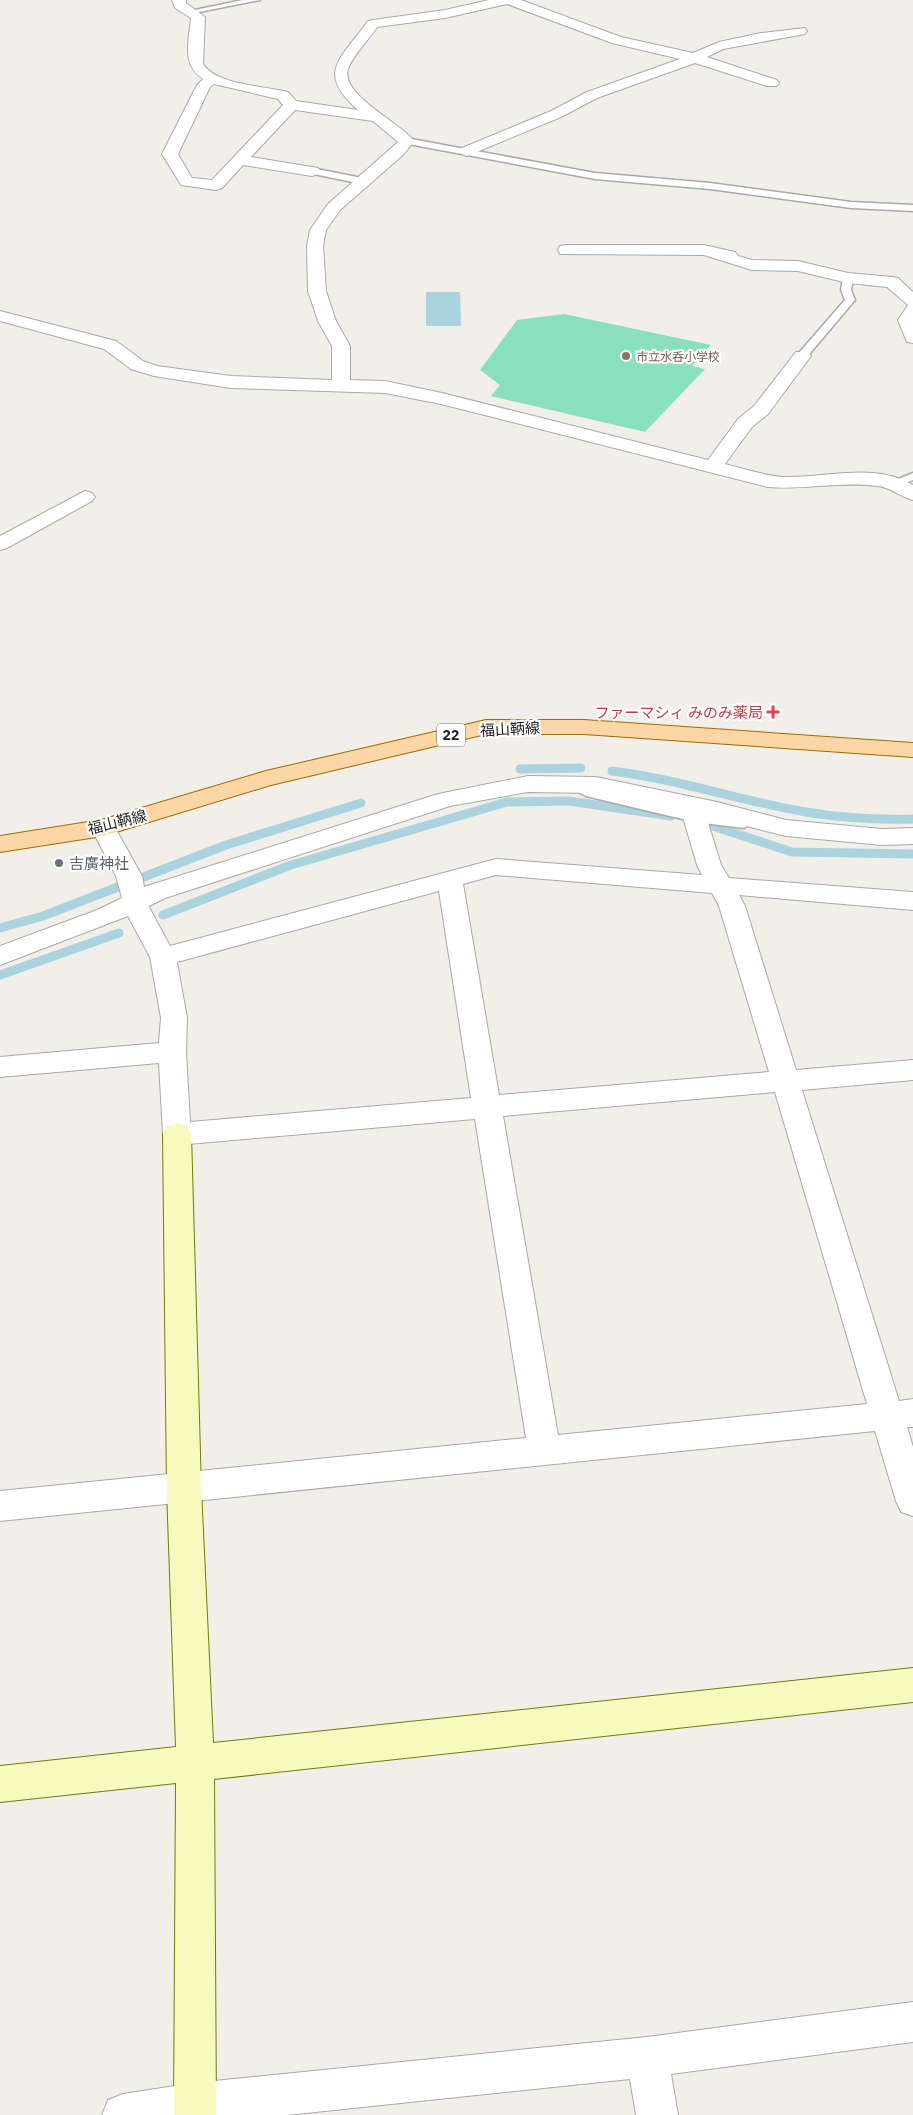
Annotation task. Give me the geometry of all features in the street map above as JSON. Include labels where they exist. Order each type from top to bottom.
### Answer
[{"type":"main road","name":"福山鞆線","points":[[0,844],[103,828],[266,779],[486,727],[584,727],[913,750]]},
{"type":"street","points":[[179,0],[180,5],[198,17],[196,64],[204,76],[284,95],[291,105],[375,117]]},
{"type":"street","points":[[340,384],[341,346],[327,321],[317,291],[315,246],[318,230],[334,207],[399,150],[406,141],[398,131],[375,117],[342,83],[340,76],[341,69],[373,24],[445,14],[508,0],[616,40],[695,58],[772,82]]},
{"type":"street","points":[[467,151],[556,114],[592,96],[695,58],[719,46],[800,31]]},
{"type":"street","points":[[212,79],[204,85],[170,154],[187,182],[216,185],[291,105]]},
{"type":"street","points":[[239,160],[312,171]]},
{"type":"street","points":[[566,250],[704,250],[729,256],[732,260],[752,265],[798,266],[848,278],[892,282],[913,301]]},
{"type":"street","points":[[913,309],[907,320],[913,338]]},
{"type":"street","points":[[0,316],[110,344],[137,366],[177,376],[231,382],[340,384],[385,387],[442,399],[783,484],[871,480],[895,484],[913,494]]},
{"type":"street","points":[[713,467],[746,423],[761,410],[802,356]]},
{"type":"street","points":[[0,544],[84,498]]},
{"type":"street","points":[[132,888],[156,892],[446,799],[528,784],[596,785],[718,810],[786,828],[882,837],[913,836]]},
{"type":"street","points":[[695,817],[709,866],[732,906],[784,1081],[900,1415],[913,1501]]},
{"type":"street","points":[[103,828],[163,957],[174,1018],[172,1052],[177,1134],[184,1489],[195,1763],[194,2110]]},
{"type":"street","points":[[163,957],[449,878],[496,867],[913,902]]},
{"type":"street","points":[[449,878],[544,1452]]},
{"type":"street","points":[[0,956],[106,916],[132,888]]},
{"type":"street","points":[[0,1067],[172,1052]]},
{"type":"street","points":[[177,1134],[913,1070]]},
{"type":"street","points":[[0,1506],[184,1489],[900,1415]]},
{"type":"street","points":[[0,1784],[913,1685]]},
{"type":"street","points":[[122,2115],[194,2110],[647,2057],[913,2022]]},
{"type":"street","points":[[647,2057],[657,2115]]},
{"type":"lane","points":[[189,12],[256,0]]},
{"type":"lane","points":[[406,141],[595,176],[710,186],[851,205],[913,208]]},
{"type":"lane","points":[[312,171],[362,181]]},
{"type":"lane","points":[[802,356],[850,300],[846,290],[848,278]]},
{"type":"lane","points":[[895,484],[913,476]]},
{"type":"lane","points":[[575,785],[591,793],[695,817],[786,828]]},
{"type":"green space","points":[[564,314],[711,345],[692,366],[705,369],[645,432],[491,396],[500,385],[480,370],[517,320]]},
{"type":"water","points":[[426,292],[460,292],[461,326],[426,326]]},
{"type":"waterway","points":[[520,769],[581,768]]},
{"type":"waterway","points":[[612,771],[661,779],[806,812],[860,818],[913,819]]},
{"type":"waterway","points":[[163,915],[291,865],[507,802],[569,801],[671,816]]},
{"type":"waterway","points":[[0,928],[43,916],[226,845],[361,803]]},
{"type":"waterway","points":[[707,824],[792,852],[913,854]]},
{"type":"waterway","points":[[0,975],[119,933]]},
{"type":"place","name":"市立水呑小学校","points":[[626,356]]},
{"type":"place","name":"ファーマシィ みのみ薬局","points":[[773,712]]},
{"type":"place","name":"吉廣神社","points":[[59,863]]}]
